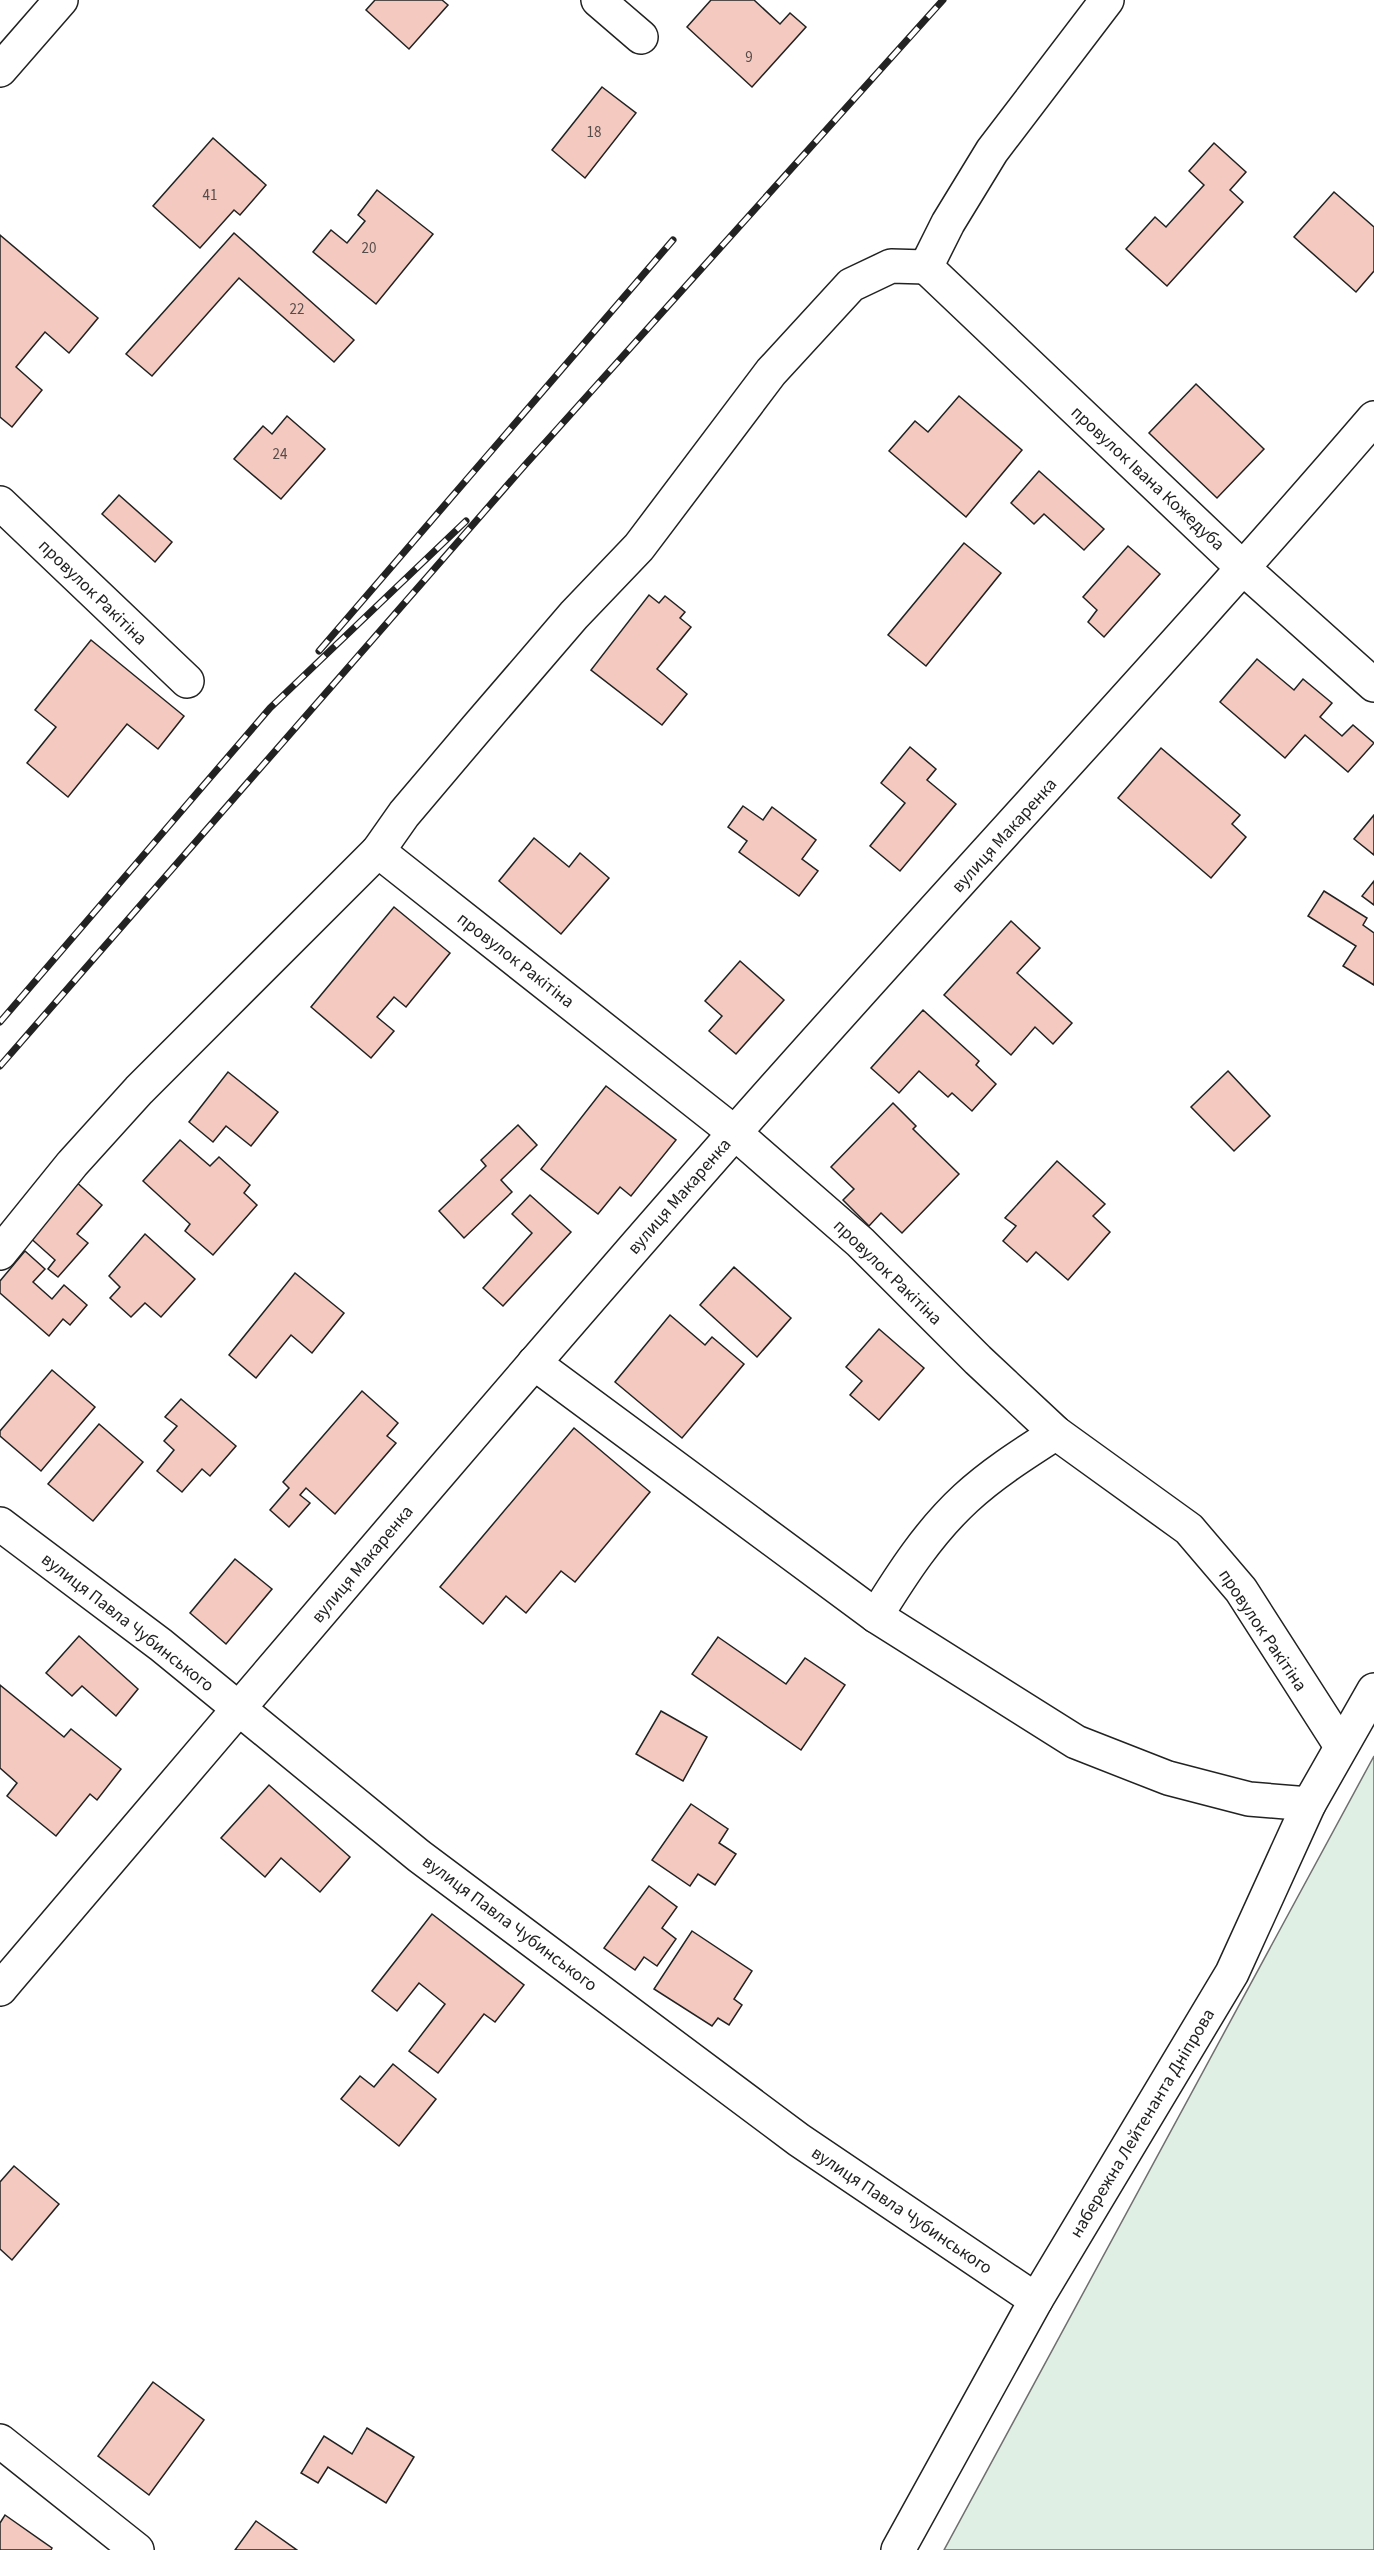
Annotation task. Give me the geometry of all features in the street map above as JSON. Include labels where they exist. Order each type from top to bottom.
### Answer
[{"type":"street","points":[[0,70],[61,0]]},
{"type":"street","points":[[598,0],[641,37]]},
{"type":"street","points":[[0,1253],[72,1164],[139,1090],[378,851],[405,814],[506,694],[574,615],[639,547],[771,372],[851,285],[891,266],[926,267],[948,223],[992,151],[1107,0]]},
{"type":"street","name":"провулок Івана Кожедуба","points":[[926,267],[1244,569],[1374,685]]},
{"type":"street","name":"вулиця Макаренка","points":[[0,1989],[534,1363],[735,1133],[1244,569],[1374,418]]},
{"type":"street","name":"провулок Ракітіна","points":[[0,503],[187,681]]},
{"type":"street","name":"провулок Ракітіна","points":[[378,851],[735,1133],[860,1242],[978,1360],[1056,1433],[1189,1529],[1240,1590],[1341,1746]]},
{"type":"street","points":[[534,1363],[876,1616],[1076,1742],[1168,1778],[1249,1799],[1308,1804]]},
{"type":"street","points":[[876,1616],[914,1557],[965,1498],[1014,1459],[1056,1433]]},
{"type":"street","name":"вулиця Павла Чубинського","points":[[0,1524],[161,1645],[419,1856],[799,2140],[1036,2300]]},
{"type":"street","name":"набережна Лейтенанта Дніпрова","points":[[898,2550],[1036,2300],[1232,1973],[1308,1804],[1374,1690]]},
{"type":"street","points":[[0,2441],[137,2550]]},
{"type":"green space","points":[[1374,1756],[1374,2550],[944,2550]]},
{"type":"building","points":[[375,0],[442,0],[448,5],[409,49],[366,10]]},
{"type":"building","points":[[711,0],[754,0],[780,24],[790,13],[806,27],[752,87],[687,27]]},
{"type":"building","points":[[602,87],[636,113],[585,178],[552,150]]},
{"type":"building","points":[[213,138],[266,185],[240,215],[234,210],[200,248],[153,206]]},
{"type":"building","points":[[1214,143],[1246,172],[1230,190],[1243,202],[1167,286],[1126,249],[1155,217],[1166,227],[1204,185],[1189,171]]},
{"type":"building","points":[[377,190],[433,234],[376,304],[313,252],[331,230],[347,243],[365,221],[358,215]]},
{"type":"building","points":[[1334,192],[1374,227],[1374,271],[1356,292],[1294,237]]},
{"type":"building","points":[[234,233],[354,340],[334,362],[239,278],[152,376],[126,354]]},
{"type":"building","points":[[0,235],[98,318],[69,353],[45,332],[16,367],[42,390],[12,427],[0,417]]},
{"type":"building","points":[[1196,384],[1264,449],[1217,498],[1149,433]]},
{"type":"building","points":[[959,396],[1022,450],[966,517],[889,451],[915,421],[928,432]]},
{"type":"building","points":[[287,416],[325,449],[281,499],[234,459],[263,426],[272,434]]},
{"type":"building","points":[[1039,471],[1104,529],[1084,550],[1044,514],[1034,524],[1011,503]]},
{"type":"building","points":[[119,495],[172,542],[155,562],[102,514]]},
{"type":"building","points":[[964,543],[1001,573],[926,666],[888,635]]},
{"type":"building","points":[[1128,546],[1160,574],[1104,637],[1088,622],[1097,610],[1083,597]]},
{"type":"building","points":[[649,595],[659,603],[665,596],[685,612],[680,618],[691,627],[657,669],[687,694],[662,725],[591,670]]},
{"type":"building","points":[[91,640],[184,716],[158,749],[127,724],[68,797],[27,763],[56,727],[35,710]]},
{"type":"building","points":[[1257,659],[1294,690],[1303,679],[1332,703],[1320,717],[1342,736],[1353,725],[1374,743],[1348,772],[1305,735],[1285,758],[1220,702]]},
{"type":"building","points":[[910,747],[936,769],[927,780],[956,804],[900,871],[870,846],[905,803],[881,783]]},
{"type":"building","points":[[1161,748],[1240,815],[1232,824],[1246,837],[1211,878],[1118,798]]},
{"type":"building","points":[[743,806],[763,820],[772,807],[816,840],[802,859],[818,871],[799,896],[739,852],[747,841],[728,827]]},
{"type":"building","points":[[1374,815],[1374,855],[1354,839]]},
{"type":"building","points":[[534,838],[569,867],[580,853],[609,878],[561,934],[499,881]]},
{"type":"building","points":[[1374,881],[1374,905],[1362,896]]},
{"type":"building","points":[[1324,891],[1367,918],[1363,925],[1374,933],[1374,985],[1343,966],[1356,946],[1308,916]]},
{"type":"building","points":[[394,907],[450,953],[406,1007],[394,997],[377,1017],[394,1031],[371,1058],[311,1007]]},
{"type":"building","points":[[1011,921],[1040,948],[1017,973],[1072,1023],[1053,1044],[1035,1027],[1011,1055],[944,995]]},
{"type":"building","points":[[740,961],[784,1000],[736,1054],[709,1031],[722,1016],[705,1001]]},
{"type":"building","points":[[923,1010],[979,1061],[976,1065],[996,1084],[972,1111],[952,1093],[948,1097],[919,1071],[899,1093],[871,1068]]},
{"type":"building","points":[[1228,1071],[1270,1116],[1234,1151],[1191,1107]]},
{"type":"building","points":[[228,1072],[278,1112],[251,1146],[226,1126],[213,1142],[189,1122]]},
{"type":"building","points":[[606,1086],[676,1140],[631,1196],[620,1187],[598,1214],[541,1169]]},
{"type":"building","points":[[893,1103],[916,1126],[913,1129],[959,1174],[902,1233],[881,1213],[869,1226],[843,1200],[854,1189],[831,1167]]},
{"type":"building","points":[[518,1125],[537,1145],[501,1180],[512,1192],[464,1238],[439,1211],[486,1166],[481,1160]]},
{"type":"building","points":[[180,1140],[210,1166],[219,1157],[250,1185],[244,1193],[257,1205],[213,1255],[185,1231],[190,1224],[143,1181]]},
{"type":"building","points":[[1057,1161],[1105,1204],[1093,1216],[1110,1232],[1068,1280],[1036,1252],[1027,1262],[1003,1241],[1016,1226],[1005,1218]]},
{"type":"building","points":[[74,1180],[102,1205],[77,1234],[88,1243],[58,1277],[48,1269],[55,1260],[27,1235]]},
{"type":"building","points":[[530,1195],[571,1232],[503,1306],[483,1288],[532,1233],[512,1214]]},
{"type":"building","points":[[145,1234],[195,1279],[161,1317],[145,1303],[131,1317],[110,1298],[120,1287],[109,1276]]},
{"type":"building","points":[[25,1251],[45,1269],[33,1282],[52,1299],[64,1285],[87,1305],[70,1325],[63,1319],[49,1336],[0,1293],[0,1281]]},
{"type":"building","points":[[734,1267],[791,1318],[757,1357],[700,1305]]},
{"type":"building","points":[[295,1273],[344,1313],[312,1353],[291,1335],[256,1378],[229,1355]]},
{"type":"building","points":[[670,1315],[705,1345],[712,1337],[744,1364],[682,1438],[615,1382]]},
{"type":"building","points":[[879,1329],[924,1368],[879,1420],[850,1395],[862,1381],[846,1367]]},
{"type":"building","points":[[52,1370],[95,1407],[41,1471],[0,1436],[0,1431]]},
{"type":"building","points":[[362,1391],[398,1423],[387,1436],[396,1443],[335,1514],[306,1488],[300,1495],[310,1503],[289,1527],[270,1510],[289,1488],[283,1482]]},
{"type":"building","points":[[181,1399],[236,1446],[210,1476],[202,1469],[182,1492],[157,1471],[174,1450],[164,1441],[177,1426],[165,1417]]},
{"type":"building","points":[[99,1424],[143,1462],[93,1521],[48,1484]]},
{"type":"building","points":[[574,1428],[650,1492],[575,1582],[561,1571],[526,1613],[506,1596],[483,1624],[440,1587]]},
{"type":"building","points":[[235,1559],[272,1589],[226,1644],[190,1613]]},
{"type":"building","points":[[79,1636],[138,1689],[116,1716],[82,1686],[72,1696],[46,1673]]},
{"type":"building","points":[[718,1637],[786,1684],[805,1658],[845,1685],[801,1750],[692,1674]]},
{"type":"building","points":[[0,1685],[64,1737],[71,1729],[121,1769],[97,1800],[90,1794],[56,1836],[7,1796],[17,1783],[0,1768]]},
{"type":"building","points":[[661,1711],[707,1737],[683,1781],[636,1754]]},
{"type":"building","points":[[269,1785],[350,1857],[320,1892],[281,1858],[265,1877],[221,1838]]},
{"type":"building","points":[[691,1804],[728,1829],[719,1843],[736,1854],[715,1885],[698,1874],[690,1886],[652,1860]]},
{"type":"building","points":[[649,1886],[677,1907],[662,1928],[676,1939],[657,1966],[644,1957],[635,1970],[604,1948]]},
{"type":"building","points":[[432,1914],[524,1985],[495,2022],[484,2014],[438,2073],[409,2051],[445,2004],[419,1983],[397,2011],[372,1991]]},
{"type":"building","points":[[692,1931],[752,1971],[734,1999],[742,2005],[729,2025],[718,2018],[712,2026],[654,1989]]},
{"type":"building","points":[[393,2064],[436,2099],[399,2146],[341,2099],[360,2076],[374,2087]]},
{"type":"building","points":[[14,2166],[59,2204],[12,2260],[0,2249],[0,2182]]},
{"type":"building","points":[[153,2382],[204,2420],[149,2495],[98,2456]]},
{"type":"building","points":[[367,2428],[414,2457],[386,2503],[328,2467],[318,2483],[301,2473],[324,2436],[352,2454]]},
{"type":"building","points":[[5,2515],[52,2548],[51,2550],[0,2550],[0,2523]]},
{"type":"building","points":[[256,2521],[297,2550],[235,2550]]},
{"type":"railway","points":[[0,1066],[525,465],[943,0]]},
{"type":"railway","points":[[319,651],[673,240]]},
{"type":"railway","points":[[0,1022],[270,708],[466,521]]}]
